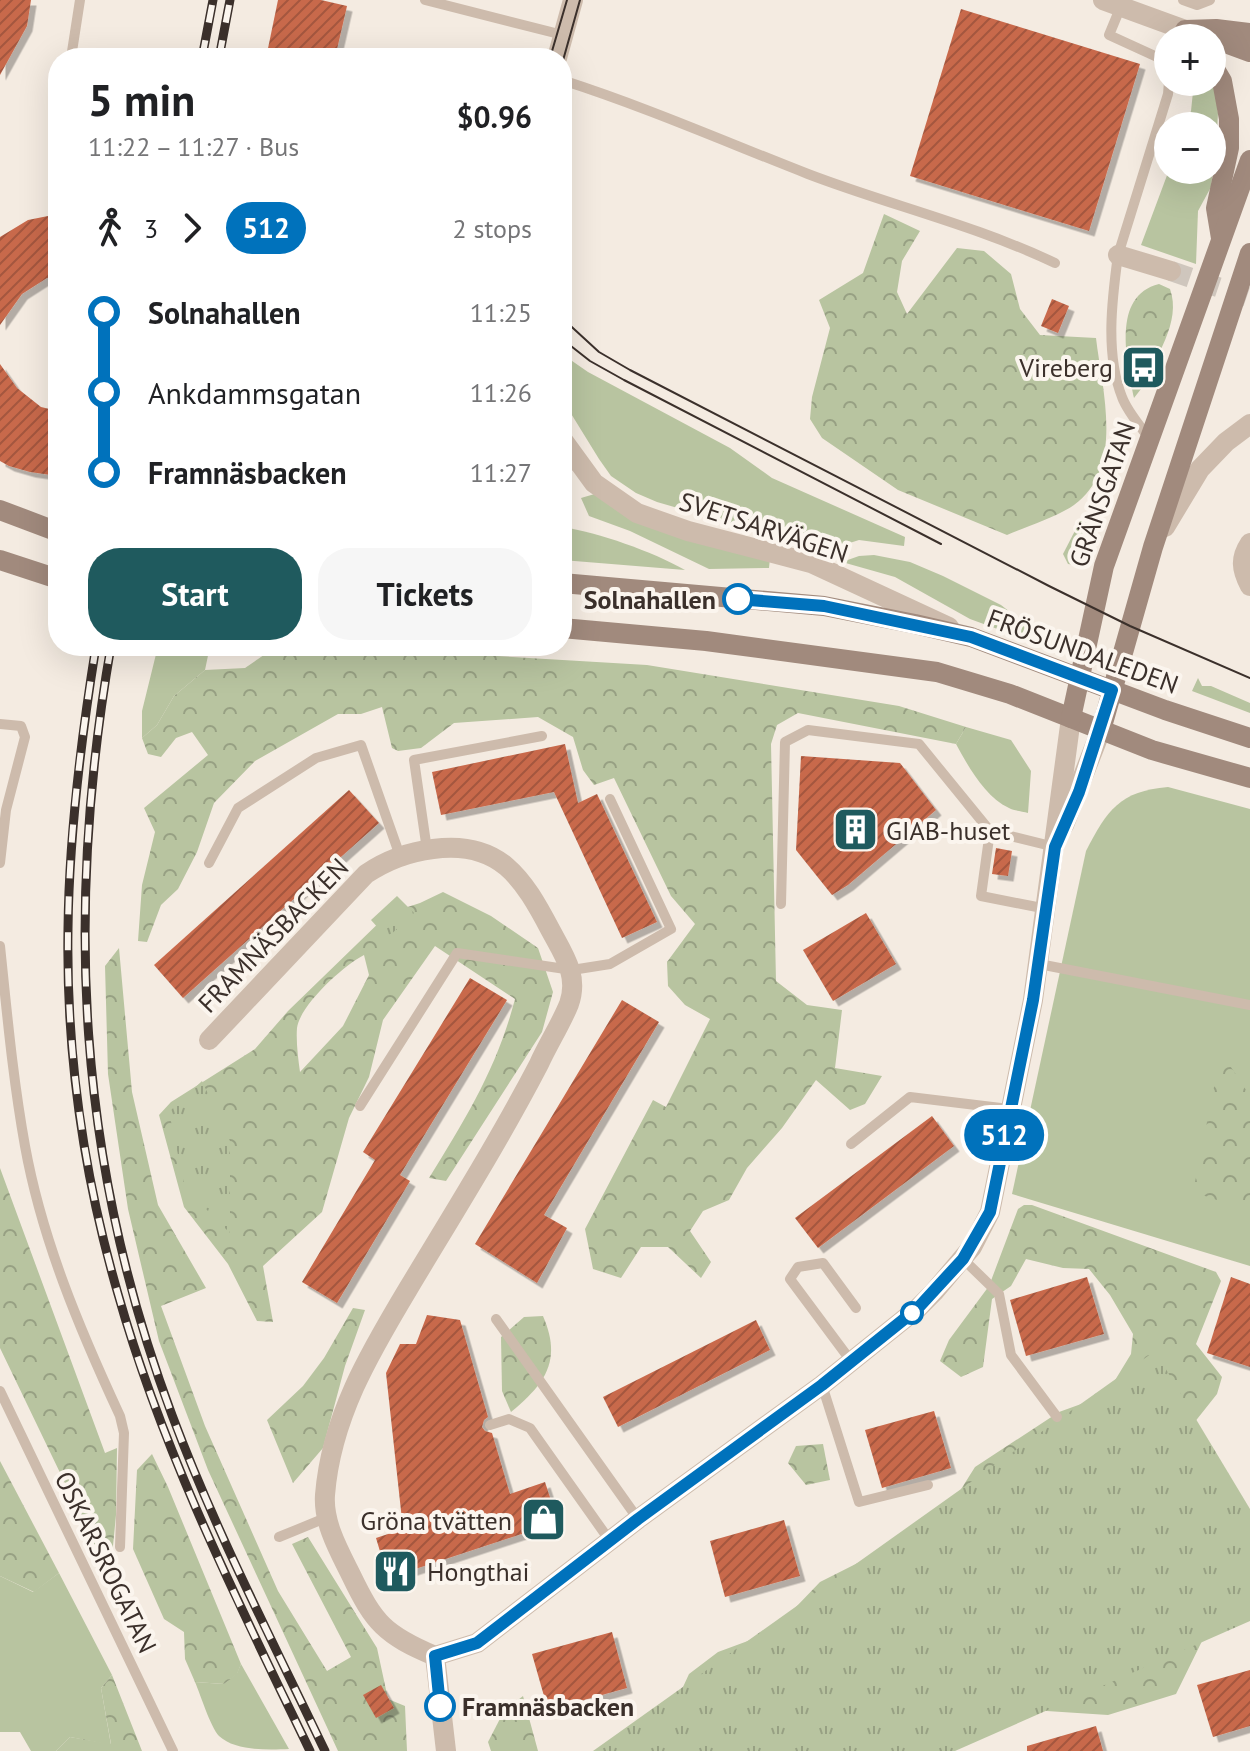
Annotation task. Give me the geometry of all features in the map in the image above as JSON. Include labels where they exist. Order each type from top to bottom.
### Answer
[{"type":"main road","points":[[1226,30],[1250,33]]},
{"type":"main road","points":[[1226,43],[1250,52]]},
{"type":"main road","points":[[1222,241],[1216,208],[1229,148],[1225,96]]},
{"type":"main road","name":"GRÄNSGATAN","points":[[1071,718],[1101,575],[1250,160]]},
{"type":"main road","points":[[1101,730],[1153,547],[1250,253]]},
{"type":"main road","points":[[0,510],[48,528]]},
{"type":"main road","points":[[0,560],[48,576]]},
{"type":"main road","name":"FRÖSUNDALEDEN","points":[[572,584],[824,606],[971,637],[1250,738]]},
{"type":"main road","points":[[572,629],[736,645],[937,672],[1010,694],[1152,750],[1250,778]]},
{"type":"street","points":[[560,48],[573,0]]},
{"type":"street","points":[[1115,2],[1166,24]]},
{"type":"street","points":[[1118,255],[1171,271]]},
{"type":"street","points":[[1153,547],[1200,469],[1226,442],[1250,424]]},
{"type":"street","name":"SVETSARVÄGEN","points":[[572,467],[637,513],[688,531],[811,563],[971,637]]},
{"type":"street","points":[[1250,543],[1242,555],[1244,574],[1250,586]]},
{"type":"street","points":[[572,970],[570,1002],[512,1117],[359,1376],[344,1410],[332,1450],[325,1498],[332,1538],[366,1607],[389,1634],[435,1656],[477,1643],[638,1519],[822,1385],[918,1308],[963,1259],[990,1212],[1039,964],[1071,718]]},
{"type":"street","points":[[1055,847],[1101,730]]},
{"type":"street","name":"FRAMNÄSBACKEN","points":[[209,1040],[366,874],[385,861],[427,850],[453,846],[473,849],[502,862],[518,876],[533,897],[572,970]]},
{"type":"street","points":[[435,1656],[446,1751]]},
{"type":"lane","points":[[73,48],[80,0]]},
{"type":"lane","points":[[425,0],[563,35]]},
{"type":"lane","points":[[1183,0],[1197,5],[1210,0]]},
{"type":"lane","points":[[1115,2],[1109,35],[1154,56]]},
{"type":"lane","points":[[572,83],[662,114],[806,173],[904,205],[1055,263]]},
{"type":"lane","points":[[1149,438],[1122,398],[1112,351],[1118,255],[1167,96]]},
{"type":"lane","points":[[0,724],[21,726],[25,737],[6,810],[0,863]]},
{"type":"lane","points":[[781,904],[785,742],[808,730],[919,744],[990,831],[1055,847]]},
{"type":"lane","points":[[427,850],[414,760],[542,736]]},
{"type":"lane","points":[[209,863],[238,808],[316,758],[361,745],[400,856]]},
{"type":"lane","points":[[360,1106],[457,953],[572,970],[610,964],[671,929],[610,799]]},
{"type":"lane","points":[[990,831],[981,896],[1047,909]]},
{"type":"lane","points":[[0,946],[25,1147],[72,1307],[120,1416],[124,1433],[120,1547]]},
{"type":"lane","points":[[1039,964],[1250,1005]]},
{"type":"lane","points":[[851,1144],[910,1097],[1009,1109]]},
{"type":"lane","points":[[963,1259],[999,1294],[1011,1355],[1057,1417]]},
{"type":"lane","points":[[851,1361],[790,1279],[798,1267],[823,1263],[856,1308]]},
{"type":"lane","points":[[496,1319],[638,1519]]},
{"type":"lane","points":[[822,1385],[859,1502],[928,1485]]},
{"type":"lane","name":"OSKARSROGATAN","points":[[0,1391],[173,1751]]},
{"type":"lane","points":[[490,1425],[509,1419],[530,1428],[610,1541]]},
{"type":"lane","points":[[279,1537],[328,1517]]},
{"type":"green space","points":[[1193,96],[1216,96],[1218,112],[1191,111]]},
{"type":"green space","points":[[1164,184],[1211,184],[1198,211],[1196,264],[1141,245]]},
{"type":"green space","points":[[884,214],[920,231],[902,261],[897,292],[907,314],[957,248],[984,251],[1011,274],[1020,309],[1040,335],[1096,338],[1105,404],[1105,450],[1100,471],[1090,489],[1068,509],[1007,535],[898,490],[822,438],[810,419],[812,397],[830,328],[819,300],[863,273]]},
{"type":"green space","points":[[1159,284],[1170,289],[1173,302],[1170,327],[1134,398],[1126,349],[1128,316],[1134,302],[1144,291]]},
{"type":"green space","points":[[572,361],[730,448],[772,478],[905,537],[904,546],[859,540],[828,550],[819,549],[657,502],[636,493],[611,476],[572,415]]},
{"type":"green space","points":[[598,493],[770,558],[769,568],[709,569],[630,531],[589,516],[581,498]]},
{"type":"green space","points":[[1098,508],[1081,566],[1068,564],[1063,554],[1081,519]]},
{"type":"green space","points":[[572,529],[625,544],[685,570],[572,561]]},
{"type":"green space","points":[[874,555],[910,562],[1001,605],[1028,626],[1027,637],[1025,639],[970,619],[895,577],[842,562]]},
{"type":"green space","points":[[156,656],[208,656],[205,670],[174,696],[157,725],[142,738],[142,711]]},
{"type":"green space","points":[[262,656],[496,656],[647,665],[899,706],[966,727],[956,744],[798,713],[777,725],[771,744],[776,981],[807,1005],[842,1010],[835,1068],[882,1076],[865,1104],[850,1110],[816,1080],[782,1128],[747,1168],[729,1200],[703,1211],[690,1231],[711,1262],[701,1278],[668,1247],[641,1247],[621,1278],[593,1269],[585,1229],[653,1100],[666,1107],[710,1019],[685,1005],[668,986],[667,962],[695,924],[671,896],[614,778],[594,785],[583,770],[573,737],[538,717],[454,723],[421,748],[398,751],[392,748],[382,707],[361,714],[338,714],[255,761],[214,803],[197,852],[178,889],[161,905],[147,942],[138,941],[142,885],[155,832],[144,808],[208,755],[192,732],[176,738],[161,757],[148,754],[142,738],[157,725],[174,696],[205,670],[245,668]]},
{"type":"green space","points":[[1198,678],[1202,686],[1211,686],[1250,703],[1250,713],[1192,691]]},
{"type":"green space","points":[[966,727],[1011,740],[1031,771],[1028,813],[1000,803],[978,780],[956,744]]},
{"type":"green space","points":[[1168,787],[1250,809],[1250,1266],[1012,1194],[1086,851],[1101,824],[1117,805],[1138,793]]},
{"type":"green space","points":[[443,892],[491,916],[538,948],[553,992],[542,1032],[446,1181],[429,1178],[490,1070],[515,999],[435,946],[383,1020],[369,1077],[349,1118],[322,1212],[263,1266],[273,1322],[257,1321],[228,1264],[184,1207],[159,1115],[171,1102],[255,1049],[288,1011],[389,913]],"holes":[[[364,955],[369,975],[343,1026],[300,1072],[297,1028],[306,1008],[335,976]]]},
{"type":"green space","points":[[397,896],[414,913],[387,938],[371,920]]},
{"type":"green space","points":[[119,948],[132,1092],[158,1205],[206,1288],[161,1306],[205,1426],[278,1591],[327,1671],[351,1657],[292,1544],[308,1537],[377,1648],[388,1699],[405,1706],[407,1751],[338,1751],[208,1470],[159,1341],[128,1209],[108,1074],[105,966]]},
{"type":"green space","points":[[1221,1052],[1250,1096],[1250,1211],[1193,1192]]},
{"type":"green space","points":[[202,1081],[230,1141],[230,1233],[185,1188],[169,1112]]},
{"type":"green space","points":[[0,1168],[105,1453],[117,1448],[112,1556],[102,1560],[0,1348]]},
{"type":"green space","points":[[1032,1205],[1216,1272],[1221,1281],[1196,1344],[1222,1377],[1217,1394],[1190,1428],[1205,1635],[1176,1694],[1108,1715],[683,1687],[689,1674],[718,1652],[772,1632],[820,1582],[941,1521],[975,1467],[1059,1412],[1106,1395],[1131,1354],[1133,1334],[1110,1295],[1089,1269],[1063,1268],[1026,1259],[1011,1286],[992,1299],[983,1367],[961,1377],[940,1361],[949,1340],[989,1286],[1018,1209]]},
{"type":"green space","points":[[353,1308],[365,1310],[345,1366],[323,1448],[293,1483],[267,1420],[303,1386],[324,1358]]},
{"type":"green space","points":[[543,1316],[551,1345],[547,1370],[533,1391],[511,1412],[502,1391],[501,1337],[524,1317]]},
{"type":"green space","points":[[1155,1351],[1250,1509],[1250,1621],[955,1751],[593,1751]]},
{"type":"green space","points":[[823,1444],[830,1480],[806,1485],[788,1463],[796,1446]]},
{"type":"green space","points":[[152,1454],[241,1664],[237,1674],[224,1684],[195,1682],[185,1659],[184,1632],[164,1619],[133,1549],[137,1470]]},
{"type":"green space","points":[[0,1461],[59,1573],[34,1592],[0,1576]]},
{"type":"green space","points":[[59,1573],[112,1675],[101,1688],[111,1745],[70,1737],[56,1751],[31,1751],[20,1732],[0,1732],[0,1576],[33,1592]]},
{"type":"green space","points":[[241,1664],[289,1749],[243,1747],[226,1741],[216,1731],[195,1682],[224,1684],[237,1673]]},
{"type":"green space","points":[[112,1675],[142,1751],[56,1751],[70,1737],[111,1744],[101,1688]]},
{"type":"green space","points":[[523,1696],[538,1751],[491,1751],[488,1742],[504,1711]]},
{"type":"building","points":[[0,0],[31,0],[27,26],[0,75]]},
{"type":"building","points":[[278,0],[321,0],[347,6],[337,48],[268,48]]},
{"type":"building","points":[[961,9],[1140,64],[1089,231],[910,176]]},
{"type":"building","points":[[48,216],[48,278],[22,294],[0,325],[0,237],[28,220]]},
{"type":"building","points":[[1052,299],[1069,306],[1058,333],[1041,326]]},
{"type":"building","points":[[0,364],[17,388],[41,407],[48,409],[48,475],[30,472],[0,461]]},
{"type":"building","points":[[565,744],[578,803],[597,794],[657,922],[622,938],[554,792],[441,815],[432,772]]},
{"type":"building","name":"GIAB-huset","points":[[801,756],[900,763],[936,810],[832,895],[796,850]]},
{"type":"building","points":[[349,790],[379,823],[183,998],[154,965]]},
{"type":"building","points":[[996,848],[1012,851],[1008,876],[992,874]]},
{"type":"building","points":[[866,913],[896,964],[833,1001],[803,950]]},
{"type":"building","points":[[470,978],[507,1000],[400,1175],[410,1181],[337,1303],[302,1282],[375,1160],[363,1152]]},
{"type":"building","points":[[622,1000],[659,1022],[544,1215],[567,1228],[537,1283],[475,1244]]},
{"type":"building","points":[[932,1116],[954,1146],[818,1248],[795,1218]]},
{"type":"building","points":[[1087,1277],[1104,1334],[1026,1356],[1010,1300]]},
{"type":"building","points":[[1231,1277],[1250,1284],[1250,1367],[1207,1353]]},
{"type":"building","points":[[427,1315],[460,1320],[488,1417],[482,1427],[492,1433],[510,1494],[545,1482],[558,1522],[388,1578],[376,1538],[403,1529],[386,1373],[400,1344],[416,1344]]},
{"type":"building","points":[[756,1320],[770,1350],[618,1427],[603,1397]]},
{"type":"building","points":[[934,1411],[951,1468],[882,1488],[865,1430]]},
{"type":"building","points":[[784,1520],[800,1576],[725,1597],[710,1541]]},
{"type":"building","points":[[612,1632],[627,1688],[548,1710],[532,1654]]},
{"type":"building","points":[[1250,1670],[1250,1726],[1213,1737],[1197,1685]]},
{"type":"building","points":[[381,1685],[394,1708],[376,1718],[363,1695]]},
{"type":"building","points":[[1096,1726],[1103,1751],[1027,1751],[1027,1746]]},
{"type":"tunnel","points":[[1171,271],[1250,298]]},
{"type":"tram line","points":[[553,48],[567,0]]},
{"type":"tram line","points":[[566,48],[580,0]]},
{"type":"tram line","points":[[572,327],[599,352],[630,370],[1049,586],[1130,626],[1250,678]]},
{"type":"tram line","points":[[572,347],[624,380],[941,544]]},
{"type":"railway","points":[[204,48],[213,0]]},
{"type":"railway","points":[[221,48],[230,0]]},
{"type":"railway","points":[[94,656],[85,716],[71,858],[68,975],[74,1067],[96,1205],[118,1294],[157,1412],[204,1526],[310,1751]]},
{"type":"railway","points":[[110,656],[88,842],[85,939],[89,1035],[99,1130],[116,1225],[140,1320],[189,1458],[325,1751]]},
{"type":"bus line","name":"512","points":[[440,1706],[435,1656],[477,1643],[638,1519],[822,1385],[934,1292],[972,1247],[990,1212],[1033,1000],[1055,847],[1079,792],[1112,690],[971,637],[824,606],[738,599]]},
{"type":"place","name":"Vireberg","points":[[1144,367]]},
{"type":"place","name":"Solnahallen","points":[[738,599]]},
{"type":"place","name":"GIAB-huset","points":[[855,830]]},
{"type":"place","name":"Gröna tvätten","points":[[543,1520]]},
{"type":"place","name":"Hongthai","points":[[396,1571]]},
{"type":"place","name":"Framnäsbacken","points":[[440,1706]]}]
